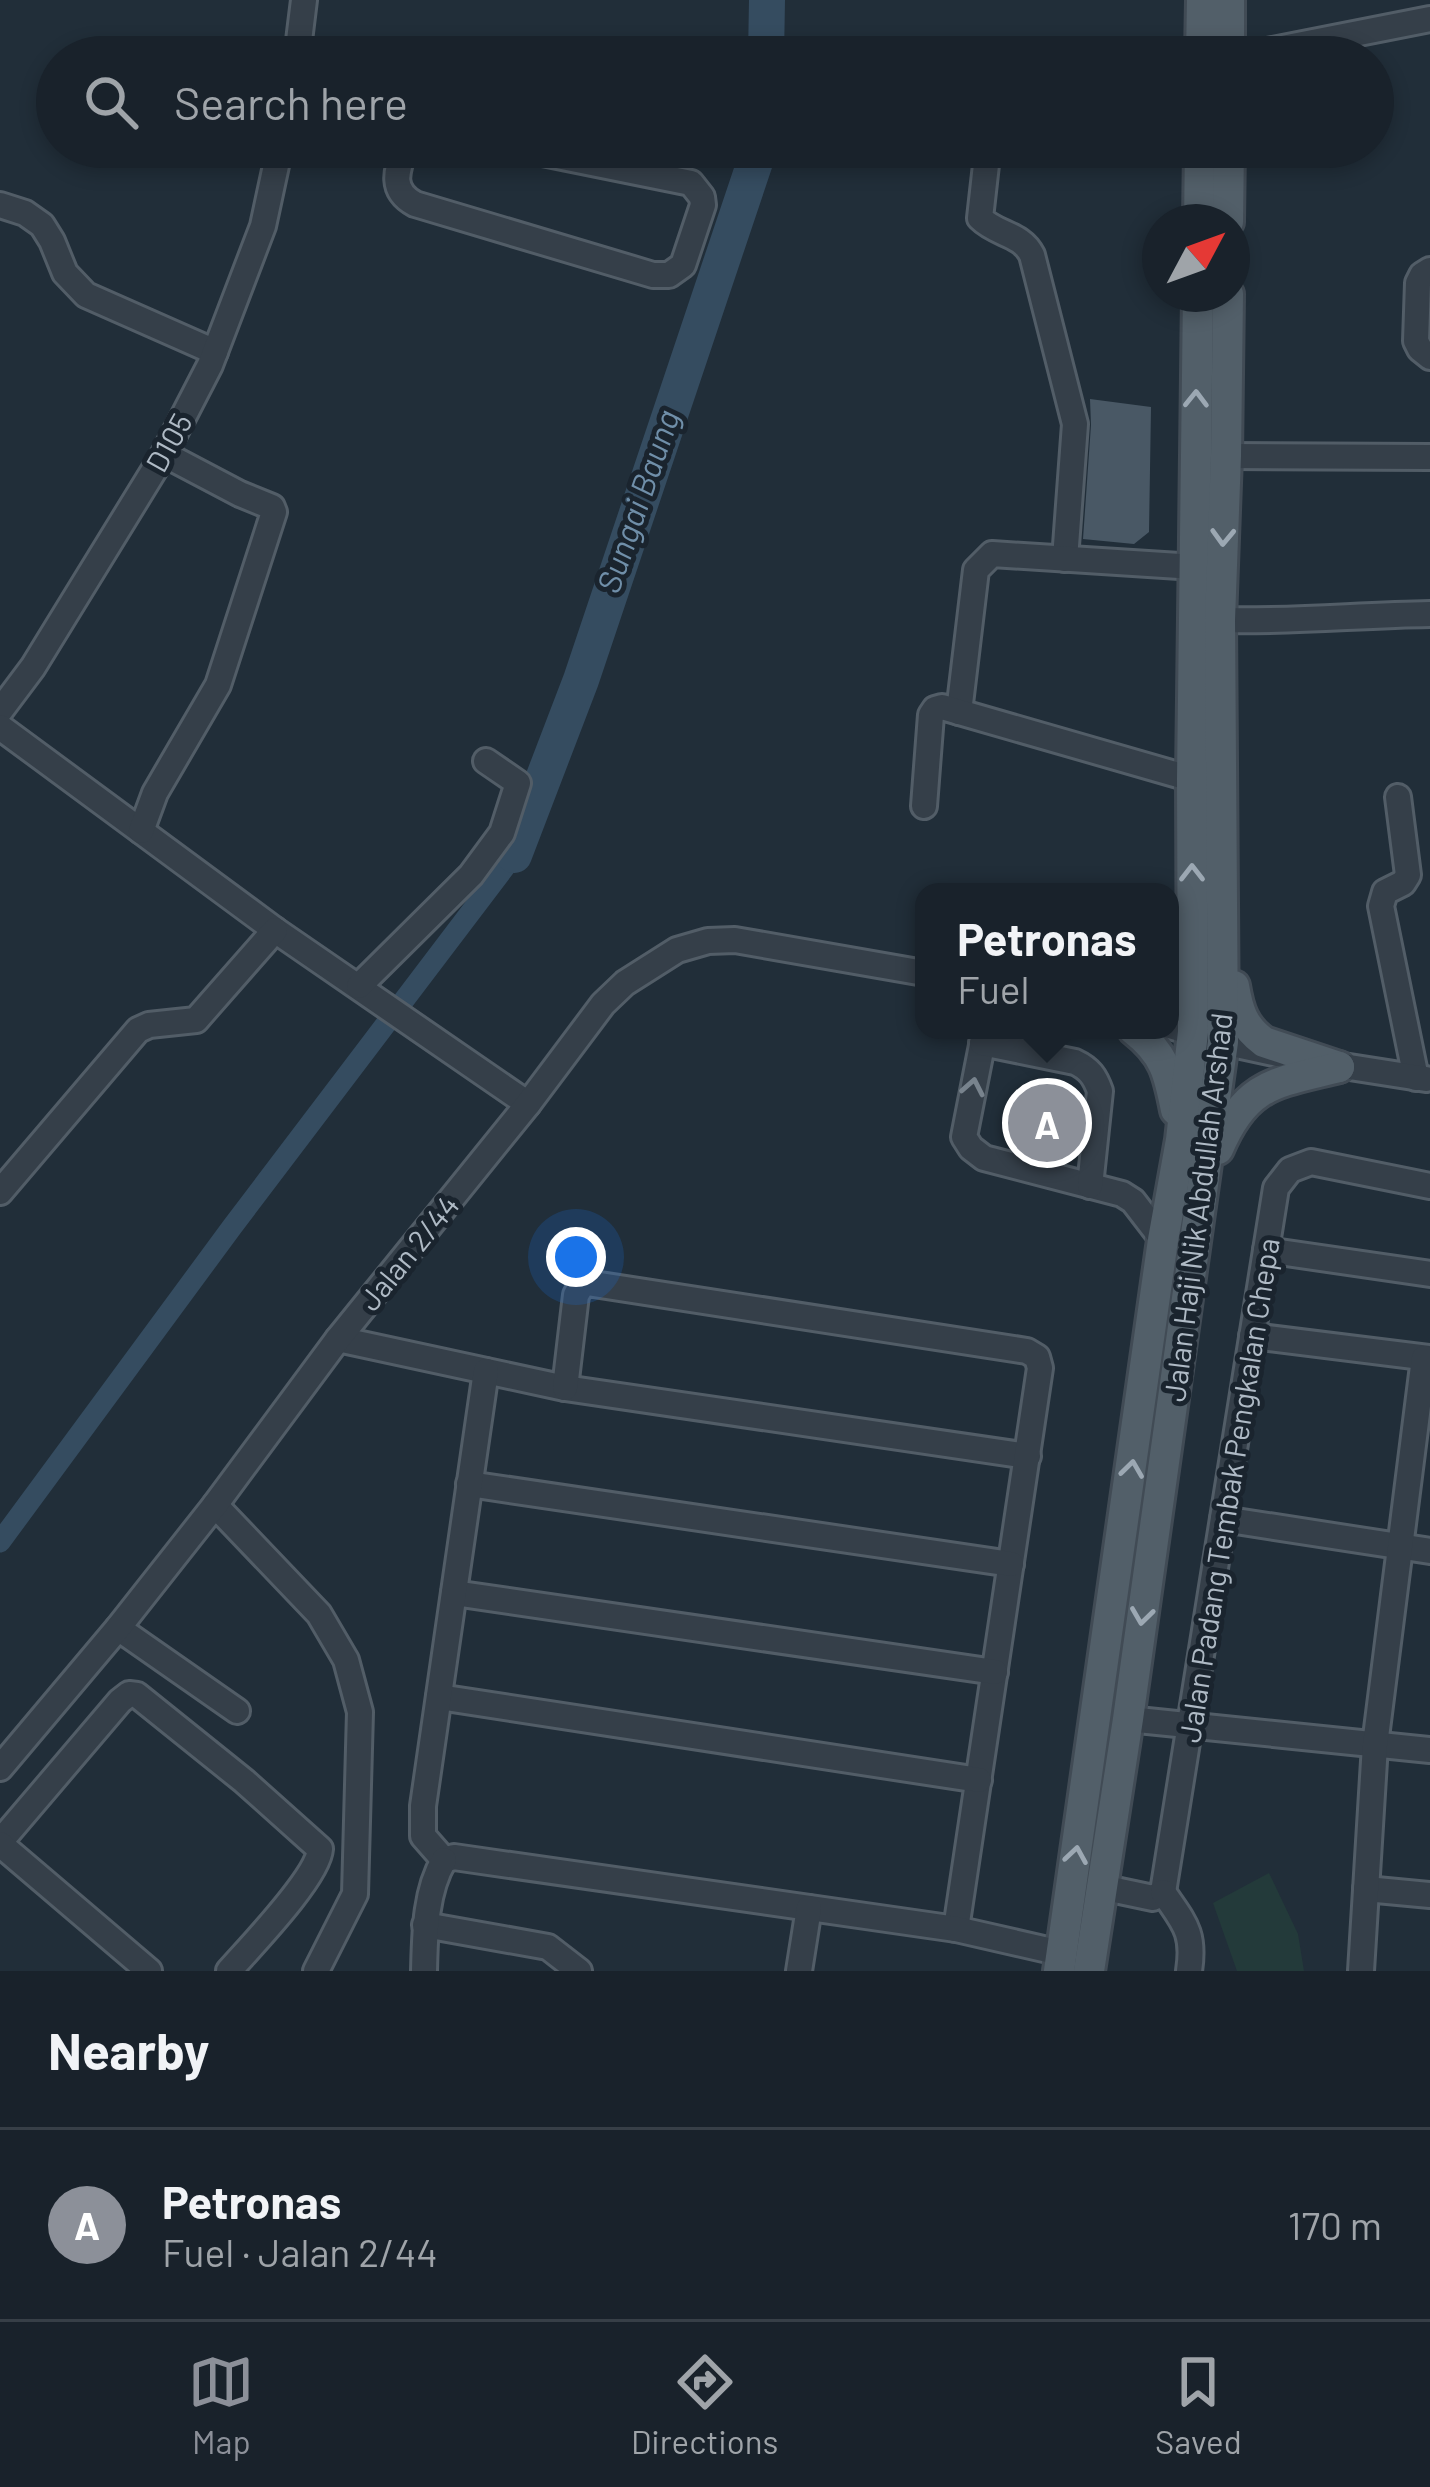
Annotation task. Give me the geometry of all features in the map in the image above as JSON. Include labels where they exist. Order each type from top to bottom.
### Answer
[{"type":"main road","points":[[1201,36],[1202,0]]},
{"type":"main road","points":[[1229,0],[1232,36]]},
{"type":"main road","points":[[1199,204],[1200,168]]},
{"type":"main road","points":[[1228,168],[1228,204]]},
{"type":"main road","name":"Jalan Haji Nik Abdullah Arshad","points":[[1089,1971],[1223,1042],[1192,779],[1198,312]]},
{"type":"main road","name":"Jalan Haji Nik Abdullah Arshad","points":[[1060,1962],[1181,1140],[1181,1029],[1208,929],[1228,312]]},
{"type":"main road","points":[[1179,967],[1208,929]]},
{"type":"main road","points":[[1208,929],[1245,1025],[1264,1042],[1339,1066]]},
{"type":"main road","points":[[1144,1039],[1167,1069],[1181,1140]]},
{"type":"main road","points":[[1204,1183],[1230,1119],[1244,1102],[1275,1082],[1339,1066]]},
{"type":"street","points":[[303,36],[304,0]]},
{"type":"street","points":[[1342,36],[1430,19]]},
{"type":"street","name":"D105","points":[[0,711],[33,667],[164,454],[214,352],[262,226],[275,168]]},
{"type":"street","points":[[398,168],[397,187],[415,204],[653,275],[670,275],[685,260],[702,196],[691,183],[617,168]]},
{"type":"street","points":[[986,168],[980,218],[1027,244],[1033,255],[1075,424],[1066,559]]},
{"type":"street","points":[[0,205],[42,225],[65,273],[86,295],[214,352]]},
{"type":"street","points":[[1429,270],[1418,283],[1416,341],[1430,357]]},
{"type":"street","points":[[141,831],[155,794],[218,686],[274,512],[164,454]]},
{"type":"street","points":[[1226,456],[1430,457]]},
{"type":"street","points":[[959,712],[976,570],[992,554],[1196,567]]},
{"type":"street","points":[[1220,620],[1285,622],[1430,614]]},
{"type":"street","points":[[924,806],[931,715],[942,706],[1192,779]]},
{"type":"street","points":[[0,727],[275,930],[528,1103]]},
{"type":"street","points":[[359,986],[471,874],[502,833],[518,783],[486,761]]},
{"type":"street","points":[[1181,1029],[1339,1066],[1423,1079],[1381,906],[1385,892],[1403,884],[1408,875],[1398,797]]},
{"type":"street","points":[[0,1192],[138,1030],[149,1024],[196,1020],[275,930]]},
{"type":"street","name":"Jalan 2/44","points":[[0,1768],[118,1628],[338,1339],[603,1004],[625,983],[676,950],[708,941],[735,940],[915,971]]},
{"type":"street","points":[[982,1039],[964,1137],[971,1148],[984,1157],[1122,1195],[1133,1201],[1163,1240]]},
{"type":"street","points":[[994,1039],[1075,1062],[1095,1077],[1100,1091],[1090,1186]]},
{"type":"street","name":"Jalan Padang Tembak Pengkalan Chepa","points":[[1163,1892],[1276,1188],[1290,1170],[1311,1162],[1430,1186]]},
{"type":"street","points":[[1266,1250],[1430,1274]]},
{"type":"street","points":[[565,1388],[576,1295],[582,1285],[593,1283],[1037,1357],[1040,1368],[1028,1456],[956,1929]]},
{"type":"street","points":[[1252,1336],[1427,1358],[1375,1745],[1361,1971]]},
{"type":"street","points":[[338,1339],[565,1388],[1028,1456]]},
{"type":"street","points":[[444,1860],[425,1840],[422,1828],[486,1371]]},
{"type":"street","points":[[469,1484],[1011,1564]]},
{"type":"street","points":[[215,1505],[319,1614],[346,1660],[360,1712],[356,1894],[316,1971]]},
{"type":"street","points":[[1223,1519],[1430,1551]]},
{"type":"street","points":[[454,1593],[995,1672]]},
{"type":"street","points":[[118,1628],[237,1711]]},
{"type":"street","points":[[149,1971],[0,1843],[129,1694],[244,1781],[320,1850],[307,1879],[229,1971]]},
{"type":"street","points":[[439,1697],[979,1780]]},
{"type":"street","points":[[1127,1718],[1430,1750]]},
{"type":"street","points":[[424,1971],[425,1925],[440,1864],[454,1858],[956,1929],[1060,1962]]},
{"type":"street","points":[[1101,1887],[1153,1898],[1163,1892],[1193,1946],[1189,1971]]},
{"type":"street","points":[[1366,1889],[1430,1894]]},
{"type":"street","points":[[799,1971],[808,1908]]},
{"type":"street","points":[[425,1925],[548,1946],[579,1971]]},
{"type":"green space","points":[[1269,1873],[1298,1934],[1304,1971],[1237,1971],[1213,1903]]},
{"type":"building","points":[[1090,399],[1151,407],[1149,532],[1134,544],[1083,539]]},
{"type":"waterway","name":"Sungai Baung","points":[[766,36],[767,0]]},
{"type":"waterway","name":"Sungai Baung","points":[[514,855],[581,680],[753,168]]},
{"type":"waterway","points":[[0,1542],[514,855]]},
{"type":"place","name":"Petronas","points":[[1047,1123]]}]
